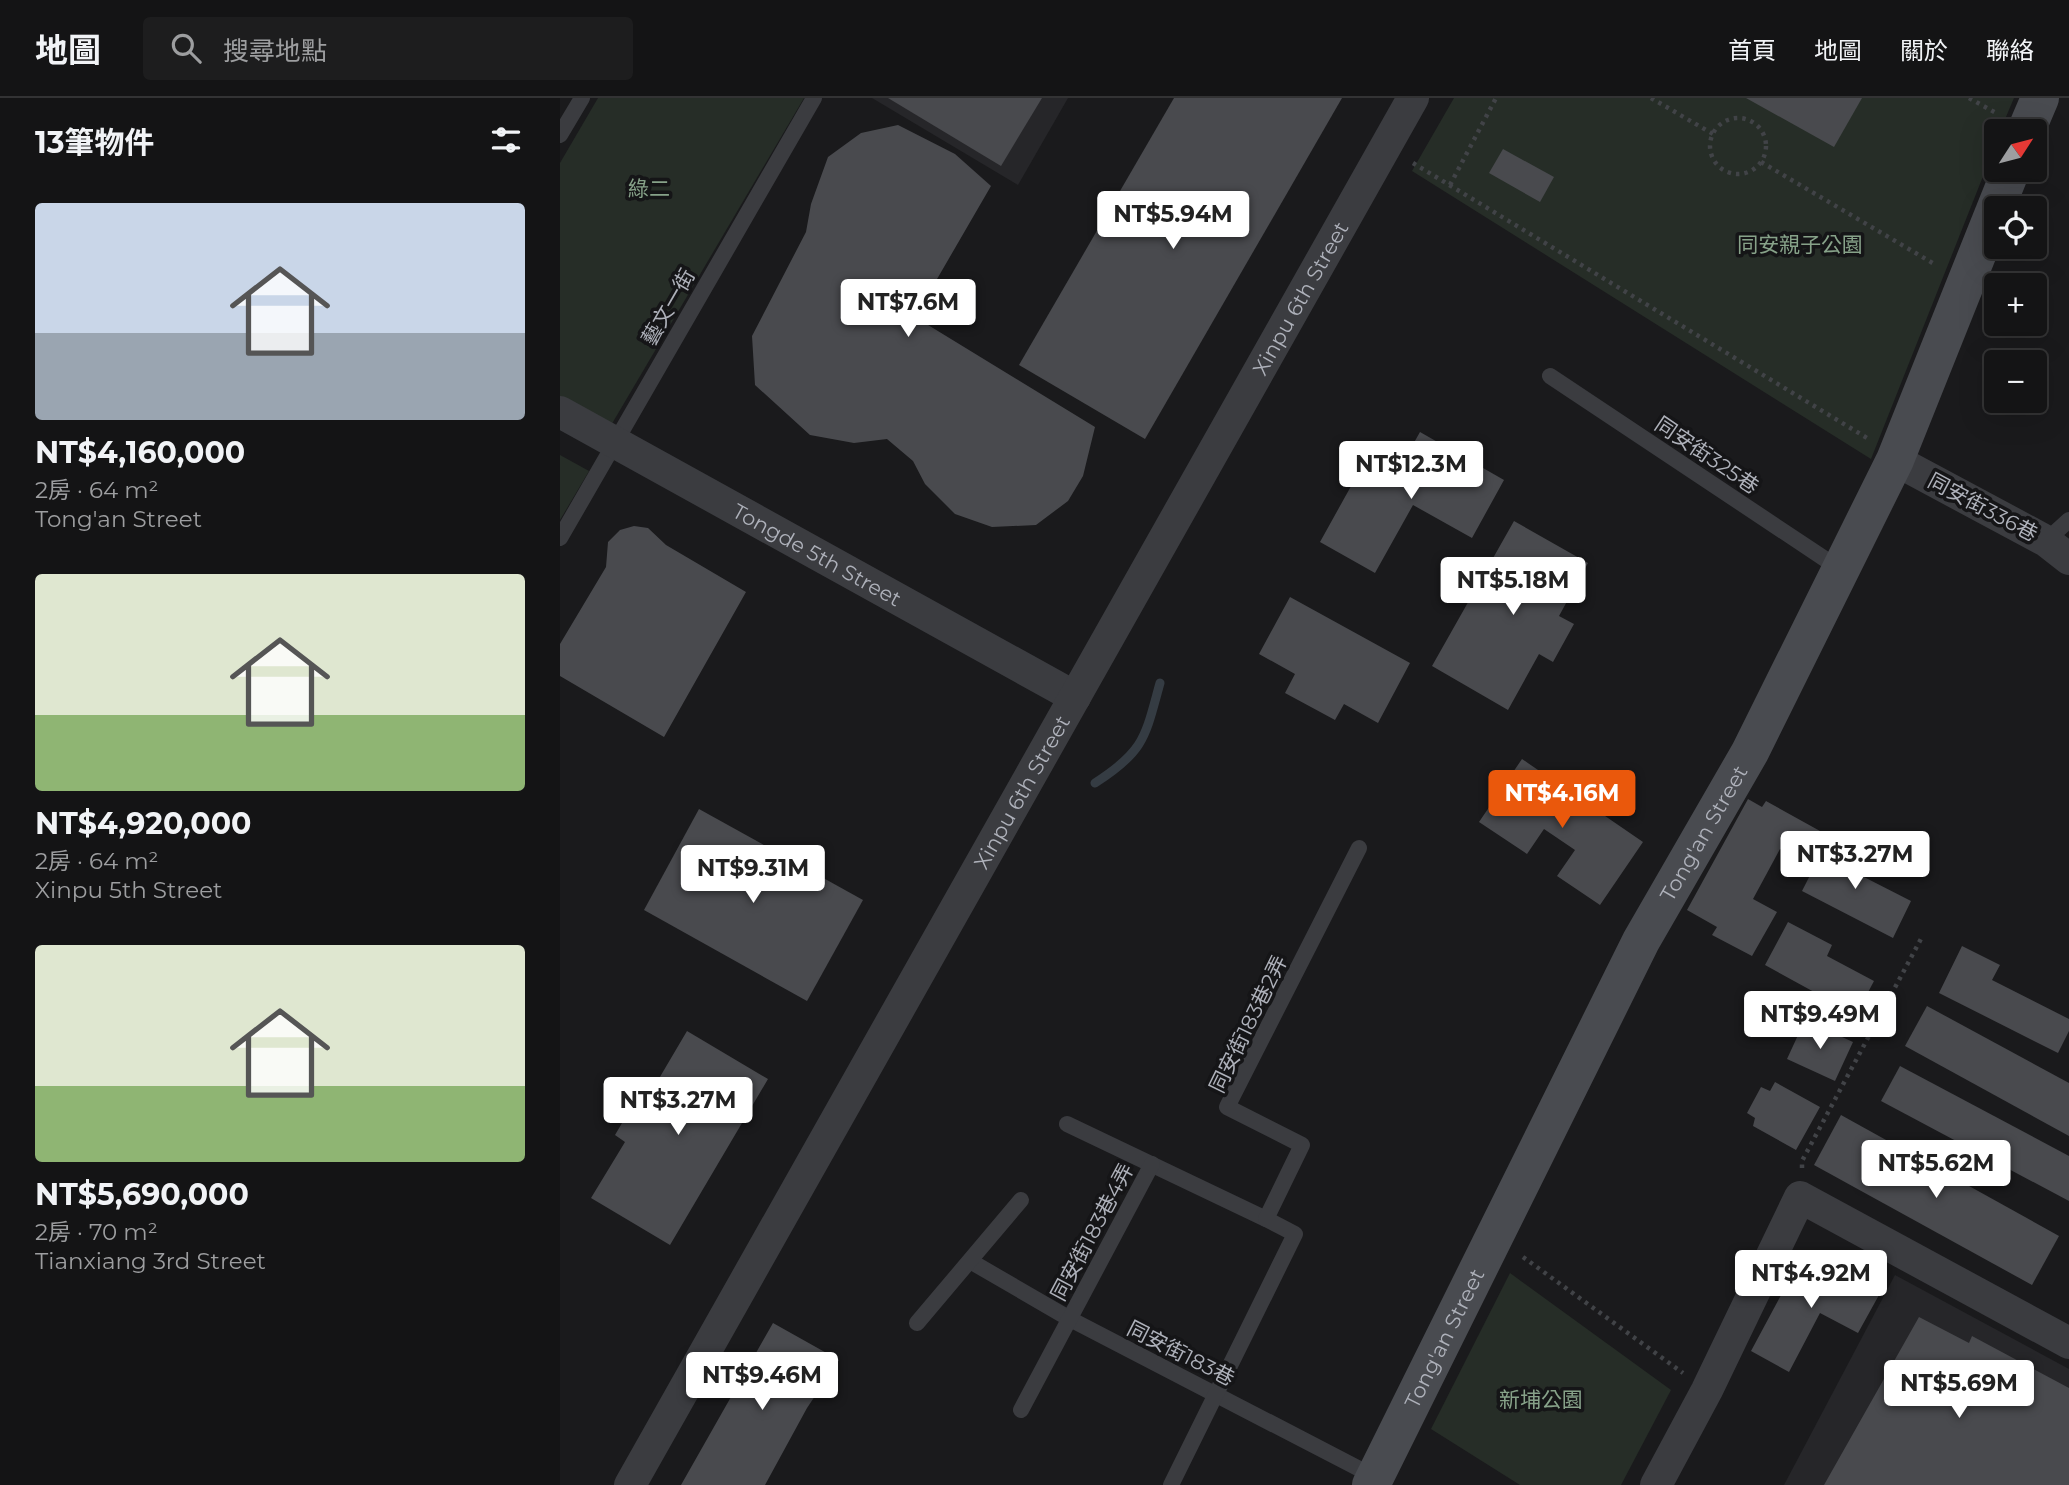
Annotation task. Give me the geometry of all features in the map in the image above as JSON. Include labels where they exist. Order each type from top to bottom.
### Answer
[{"type":"street","name":"Xinpu 6th Street","points":[[630,1485],[1413,98]]},
{"type":"street","points":[[2020,119],[2040,98]]},
{"type":"street","name":"Tong'an Street","points":[[1373,1481],[1641,941],[1750,752],[1840,569],[1884,451],[2006,182]]},
{"type":"street","name":"Tongde 5th Street","points":[[560,412],[1075,697]]},
{"type":"street","name":"同安街336巷","points":[[1884,451],[2057,550]]},
{"type":"street","points":[[1656,1485],[1707,1390],[1800,1197],[2069,1343]]},
{"type":"lane","points":[[560,135],[582,98]]},
{"type":"lane","name":"藝文一街","points":[[560,538],[814,98]]},
{"type":"lane","name":"同安街325巷","points":[[1550,376],[1840,569]]},
{"type":"lane","points":[[2057,550],[2069,520]]},
{"type":"lane","name":"同安街183巷2弄","points":[[1265,1219],[1302,1145],[1227,1107],[1359,848]]},
{"type":"lane","points":[[1068,1124],[1295,1234],[1171,1485]]},
{"type":"lane","name":"同安街183巷4弄","points":[[1021,1410],[1152,1164]]},
{"type":"lane","points":[[917,1323],[1021,1200]]},
{"type":"lane","name":"同安街183巷","points":[[970,1261],[1070,1319],[1373,1481]]},
{"type":"path","points":[[1450,185],[1496,98]]},
{"type":"path","points":[[1651,98],[1713,134]]},
{"type":"path","points":[[1969,98],[2006,119]]},
{"type":"path","points":[[1735,117],[1752,121],[1760,127],[1767,144],[1762,162],[1747,173],[1738,174],[1720,168],[1711,152],[1713,134],[1718,126],[1735,117]]},
{"type":"path","points":[[1762,162],[1944,269]]},
{"type":"path","points":[[1413,163],[1884,451]]},
{"type":"path","points":[[1800,1197],[1802,1160],[1922,937]]},
{"type":"path","points":[[1494,1236],[1707,1390]]},
{"type":"shaded area","points":[[872,98],[1068,98],[1018,185]]},
{"type":"shaded area","points":[[1895,1275],[2069,1369],[2069,1485],[1784,1485]]},
{"type":"green space","name":"綠二","points":[[598,98],[804,98],[610,427],[560,399],[560,163]]},
{"type":"green space","name":"同安親子公園","points":[[1454,98],[2014,98],[2005,119],[1984,119],[1984,174],[1871,459],[1412,171]]},
{"type":"green space","points":[[560,455],[589,471],[560,520]]},
{"type":"green space","name":"新埔公園","points":[[1510,1273],[1671,1390],[1621,1485],[1520,1485],[1431,1429]]},
{"type":"building","points":[[888,98],[1042,98],[1001,166]]},
{"type":"building","points":[[1174,98],[1342,98],[1145,439],[1019,365]]},
{"type":"building","points":[[1746,98],[1862,98],[1834,147]]},
{"type":"building","points":[[898,125],[955,154],[991,186],[915,317],[1095,427],[1083,476],[1068,501],[1036,525],[992,527],[955,514],[925,484],[913,461],[887,439],[854,443],[810,435],[755,385],[752,336],[806,232],[811,204],[828,157],[861,133]]},
{"type":"building","points":[[1503,149],[1554,177],[1540,202],[1489,173]]},
{"type":"building","points":[[1420,432],[1504,480],[1472,538],[1413,505],[1375,573],[1320,542],[1360,470],[1389,487]]},
{"type":"building","points":[[1514,521],[1588,563],[1559,616],[1574,624],[1553,662],[1539,654],[1508,710],[1432,666]]},
{"type":"building","points":[[634,526],[648,528],[666,545],[746,592],[664,737],[560,676],[560,644],[606,567],[608,542],[620,530]]},
{"type":"building","points":[[1290,597],[1410,663],[1378,723],[1344,704],[1335,720],[1285,693],[1295,674],[1259,654]]},
{"type":"building","points":[[1522,759],[1643,842],[1600,905],[1557,876],[1575,850],[1544,829],[1527,854],[1479,822]]},
{"type":"building","points":[[1748,799],[1762,807],[1766,801],[1820,831],[1803,861],[1780,849],[1753,899],[1777,912],[1752,956],[1712,935],[1717,927],[1687,910]]},
{"type":"building","points":[[699,809],[863,900],[807,1001],[644,910]]},
{"type":"building","points":[[1827,842],[1870,864],[1864,877],[1911,901],[1893,938],[1802,891]]},
{"type":"building","points":[[1788,922],[1832,945],[1827,956],[1874,981],[1856,1015],[1765,965]]},
{"type":"building","points":[[1962,946],[2000,965],[1992,980],[2069,1019],[2069,1031],[2058,1053],[1939,993]]},
{"type":"building","points":[[1927,1006],[2069,1083],[2069,1136],[1905,1046]]},
{"type":"building","points":[[1805,1020],[1853,1042],[1835,1081],[1787,1059]]},
{"type":"building","points":[[687,1031],[768,1079],[670,1245],[591,1198],[625,1142],[615,1135],[646,1082],[654,1087]]},
{"type":"building","points":[[1900,1066],[2069,1156],[2069,1201],[1881,1101]]},
{"type":"building","points":[[1775,1082],[1820,1107],[1796,1150],[1753,1126],[1755,1118],[1747,1113],[1761,1087],[1770,1091]]},
{"type":"building","points":[[1841,1115],[2059,1236],[2032,1285],[1814,1165]]},
{"type":"building","points":[[1803,1254],[1879,1295],[1858,1333],[1820,1313],[1789,1372],[1751,1351]]},
{"type":"building","points":[[1919,1317],[1969,1343],[1972,1336],[2069,1388],[2069,1485],[1824,1485]]},
{"type":"building","points":[[773,1323],[839,1360],[807,1408],[765,1485],[681,1485]]},
{"type":"waterway","points":[[1095,783],[1134,752],[1151,717],[1160,683]]}]
